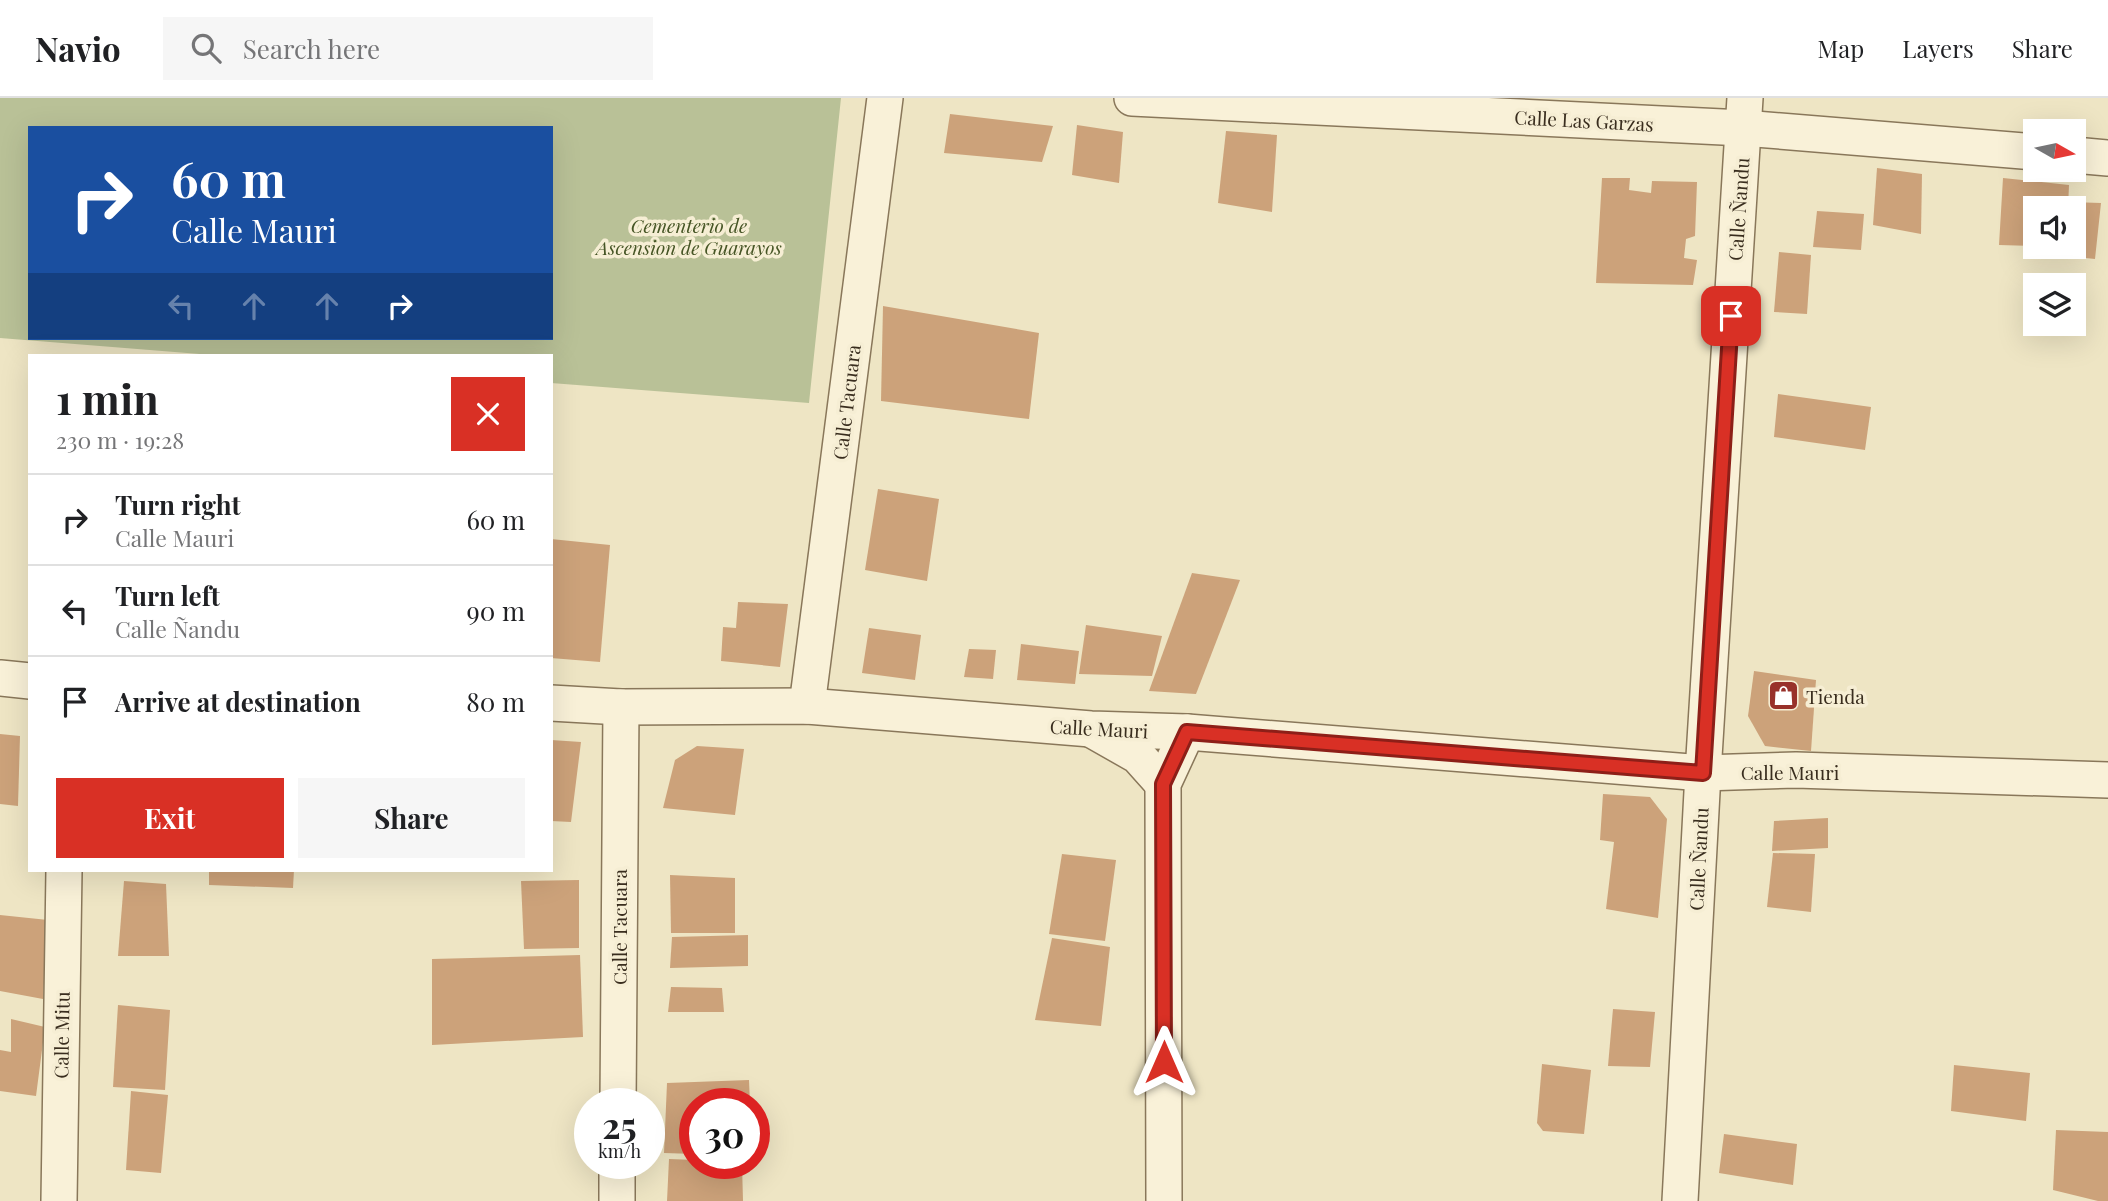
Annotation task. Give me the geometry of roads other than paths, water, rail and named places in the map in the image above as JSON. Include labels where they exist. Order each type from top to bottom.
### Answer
[{"type":"street","name":"Calle Tacuara","points":[[807,706],[885,98]]},
{"type":"street","name":"Calle Las Garzas","points":[[1132,98],[1744,113],[2023,150]]},
{"type":"street","name":"Calle Ñandu","points":[[1680,1201],[1703,773],[1744,113]]},
{"type":"street","points":[[2086,156],[2108,158]]},
{"type":"street","points":[[0,678],[28,681]]},
{"type":"street","name":"Calle Mauri","points":[[553,703],[621,707],[807,706],[1091,729],[1187,732],[1703,773],[1796,770],[2108,780]]},
{"type":"street","name":"Calle Tacuara","points":[[618,1088],[621,707]]},
{"type":"street","points":[[1091,729],[1138,756],[1163,784]]},
{"type":"street","points":[[1164,1201],[1163,784],[1187,732]]},
{"type":"street","name":"Calle Mitu","points":[[59,1201],[64,872]]},
{"type":"street","points":[[617,1179],[617,1201]]},
{"type":"place","name":"Tienda","points":[[1783,696]]},
{"type":"park label","name":"Cementerio de Ascension de Guarayos","points":[[689,236]]}]
